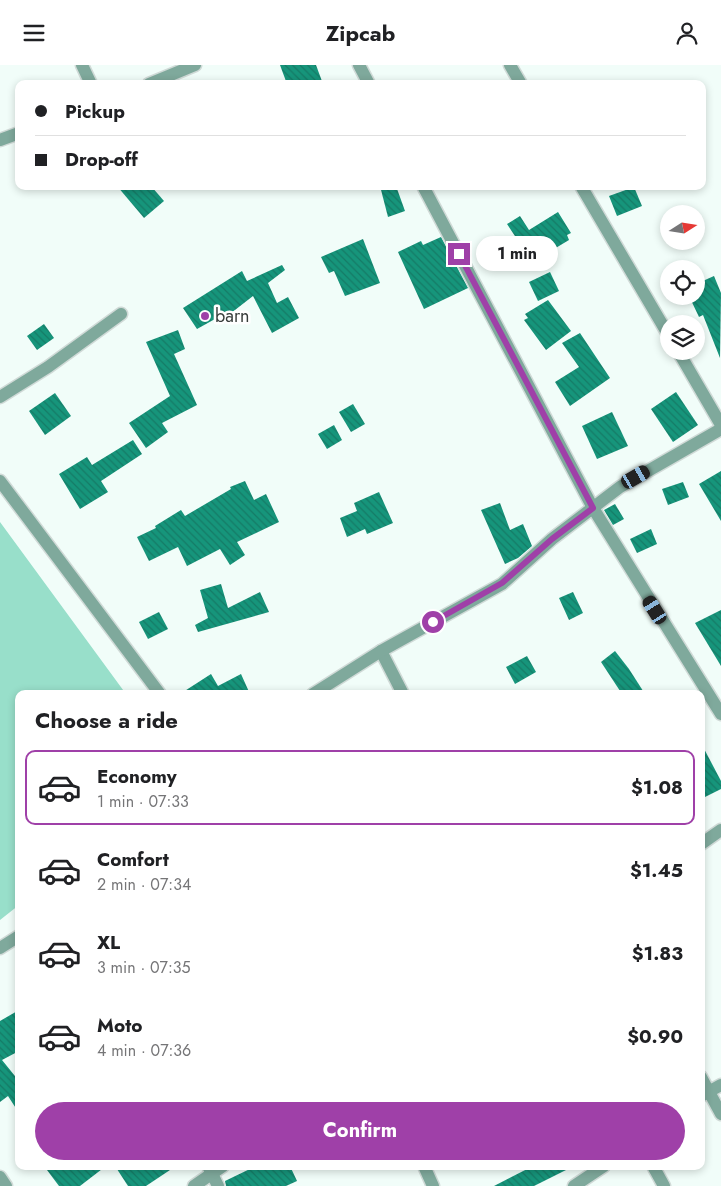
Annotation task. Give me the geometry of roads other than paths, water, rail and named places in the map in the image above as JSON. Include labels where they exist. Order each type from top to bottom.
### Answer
[{"type":"street","points":[[82,65],[89,80]]},
{"type":"street","points":[[160,80],[196,65]]},
{"type":"street","points":[[359,65],[366,80]]},
{"type":"street","points":[[510,65],[519,80]]},
{"type":"street","points":[[0,140],[15,134]]},
{"type":"street","points":[[425,190],[593,508],[721,714]]},
{"type":"street","points":[[583,190],[660,321]]},
{"type":"street","points":[[0,397],[48,367],[121,314]]},
{"type":"street","points":[[683,360],[721,425]]},
{"type":"street","points":[[319,690],[381,651],[502,583],[552,539],[620,487],[721,429]]},
{"type":"street","points":[[0,481],[157,690]]},
{"type":"street","points":[[381,651],[401,690]]},
{"type":"street","points":[[705,841],[721,830]]},
{"type":"street","points":[[0,949],[15,939]]},
{"type":"street","points":[[721,1085],[705,1093],[721,1114]]},
{"type":"street","points":[[194,1186],[213,1170]]},
{"type":"street","points":[[214,1170],[218,1186]]},
{"type":"street","points":[[426,1170],[433,1186]]},
{"type":"street","points":[[574,1186],[598,1170]]},
{"type":"street","points":[[655,1170],[664,1186]]},
{"type":"street","points":[[0,1177],[6,1186]]},
{"type":"place","name":"barn","points":[[205,316]]}]
